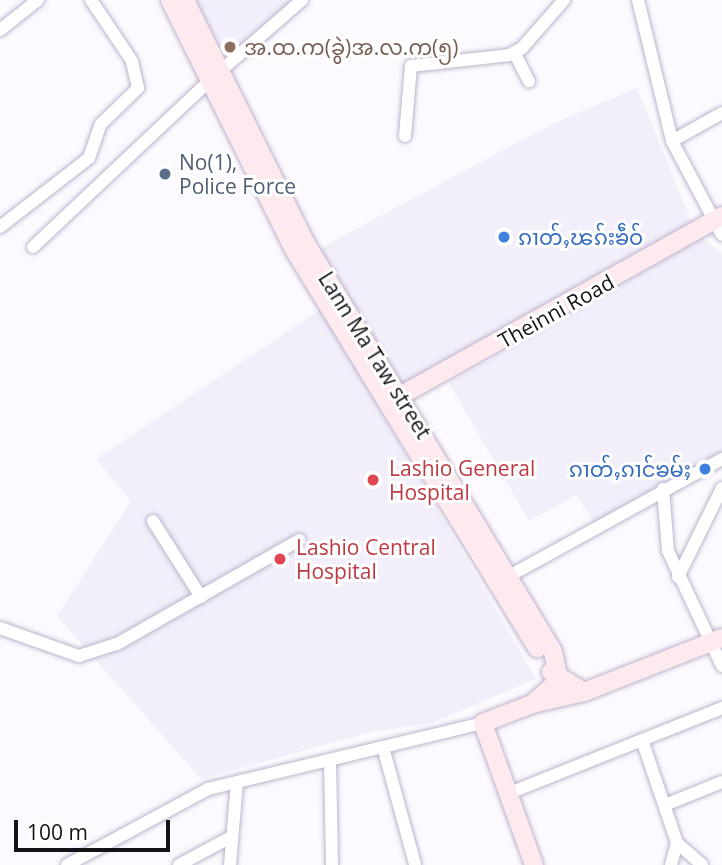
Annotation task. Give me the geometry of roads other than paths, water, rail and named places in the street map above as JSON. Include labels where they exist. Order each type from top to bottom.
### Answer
[{"type":"main road","name":"Lann Ma Taw street","points":[[170,0],[215,75]]},
{"type":"main road","name":"Lann Ma Taw street","points":[[185,0],[215,75],[258,167],[325,287],[504,579],[553,652],[559,680]]},
{"type":"main road","name":"Theinni Road","points":[[394,399],[719,224]]},
{"type":"main road","points":[[534,865],[483,723],[532,704],[584,692],[716,640]]},
{"type":"main road","points":[[532,704],[559,680],[584,692]]},
{"type":"street","points":[[0,227],[89,158],[101,124],[138,89],[132,61],[91,0]]},
{"type":"street","points":[[33,247],[215,75],[302,0]]},
{"type":"street","points":[[405,136],[411,66],[514,52],[564,0]]},
{"type":"street","points":[[638,0],[673,141],[719,224]]},
{"type":"street","points":[[0,30],[34,1]]},
{"type":"street","points":[[514,52],[529,81]]},
{"type":"street","points":[[673,141],[722,113]]},
{"type":"street","points":[[504,579],[663,489],[722,459]]},
{"type":"street","points":[[678,577],[722,488]]},
{"type":"street","points":[[663,489],[663,527],[678,577],[716,640],[722,666]]},
{"type":"street","points":[[153,522],[201,597]]},
{"type":"street","points":[[0,628],[79,656],[117,645],[299,540]]},
{"type":"street","points":[[507,794],[722,709]]},
{"type":"street","points":[[67,865],[208,789],[483,723]]},
{"type":"street","points":[[642,740],[677,843],[702,865]]},
{"type":"street","points":[[383,747],[415,864]]},
{"type":"street","points":[[330,760],[332,865]]},
{"type":"street","points":[[230,865],[237,782]]},
{"type":"street","points":[[665,805],[722,782]]},
{"type":"street","points":[[179,865],[232,837]]},
{"type":"street","points":[[671,865],[677,843]]},
{"type":"place","name":"အ.ထ.က(ခွဲ)အ.လ.က(၅)","points":[[230,47]]},
{"type":"place","name":"No(1), Police Force","points":[[165,174]]},
{"type":"place","name":"ၵၢတ်ႇၽၵ်းၶဵဝ်","points":[[504,237]]},
{"type":"place","name":"ၵၢတ်ႇၵၢင်ၶမ်ႈ","points":[[705,469]]},
{"type":"place","name":"Lashio General Hospital","points":[[373,480]]},
{"type":"place","name":"Lashio Central Hospital","points":[[280,559]]}]
